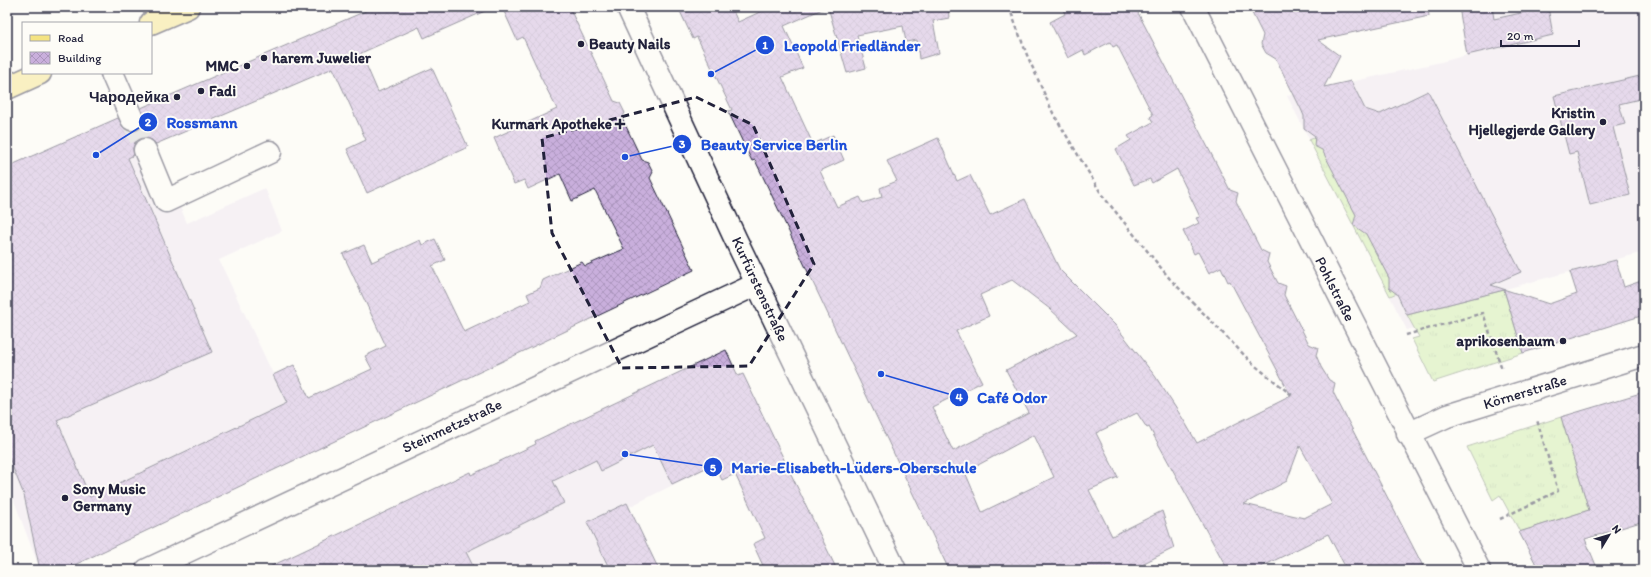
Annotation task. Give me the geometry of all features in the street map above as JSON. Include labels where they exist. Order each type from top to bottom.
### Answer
[{"type":"main road","points":[[152,23],[188,7]]},
{"type":"main road","points":[[7,88],[38,74]]},
{"type":"street","name":"Kurfürstenstraße","points":[[628,7],[757,284],[895,570]]},
{"type":"street","name":"Pohlstraße","points":[[1192,7],[1408,434],[1479,570]]},
{"type":"street","points":[[112,74],[132,119]]},
{"type":"street","points":[[145,150],[166,201],[270,152]]},
{"type":"street","name":"Steinmetzstraße","points":[[146,570],[757,284]]},
{"type":"street","name":"Körnerstraße","points":[[1408,434],[1447,416],[1644,355]]},
{"type":"path","points":[[1009,7],[1027,55],[1054,113],[1102,195],[1170,279],[1253,364],[1293,396]]},
{"type":"path","points":[[1406,335],[1483,313],[1502,369]]},
{"type":"path","points":[[1500,519],[1558,491],[1538,420]]},
{"type":"highlighted area","points":[[696,97],[753,125],[814,264],[749,366],[622,368],[552,233],[542,138]]},
{"type":"shaded area","points":[[1459,7],[1644,7],[1644,252],[1408,315],[1414,328],[1407,330],[1287,96],[1467,55]]},
{"type":"shaded area","points":[[138,110],[187,223],[265,188],[282,231],[219,260],[310,452],[40,570],[7,482],[7,167]]},
{"type":"shaded area","points":[[726,350],[738,378],[743,374],[773,435],[629,507],[659,570],[475,570],[435,488],[470,472],[471,475],[536,444],[535,441]]},
{"type":"green space","points":[[1316,137],[1390,280],[1390,289],[1397,293],[1390,296],[1309,140]]},
{"type":"green space","points":[[1504,290],[1523,353],[1433,382],[1412,339],[1419,337],[1407,315]]},
{"type":"green space","points":[[1561,417],[1589,510],[1520,532],[1500,495],[1493,500],[1467,447]]},
{"type":"building","points":[[375,7],[494,7],[424,38],[419,27],[361,53],[378,92],[432,68],[468,147],[367,193],[347,149],[366,140],[333,68],[156,144],[152,140],[146,138],[141,138],[135,142],[133,149],[134,155],[128,158],[212,352],[57,420],[90,497],[287,403],[273,375],[294,365],[309,398],[372,369],[365,356],[386,346],[343,254],[364,245],[372,262],[420,240],[422,245],[435,239],[445,260],[432,266],[464,332],[530,301],[527,294],[540,288],[543,280],[582,262],[585,266],[624,249],[595,190],[572,201],[560,174],[528,189],[524,180],[514,184],[494,138],[557,109],[539,74],[523,37],[517,40],[502,7],[569,7],[614,101],[620,103],[625,113],[622,118],[642,160],[648,162],[653,172],[650,178],[694,270],[64,570],[40,570],[24,495],[7,453],[7,167],[118,118],[125,129],[137,131],[142,127],[144,121],[141,108]]},
{"type":"building","points":[[678,7],[724,7],[725,10],[733,11],[738,22],[771,7],[827,7],[784,26],[803,68],[782,77],[813,144],[833,135],[844,160],[820,171],[837,207],[860,197],[863,203],[882,197],[880,188],[897,181],[887,161],[938,138],[957,181],[970,175],[990,215],[1025,199],[1060,270],[1115,325],[1155,376],[1197,443],[1291,396],[1230,281],[1228,282],[1221,267],[1209,273],[1198,252],[1194,254],[1183,231],[1199,223],[1196,218],[1200,217],[1177,169],[1152,183],[1150,179],[1134,185],[1116,149],[1131,140],[1128,136],[1153,122],[1150,117],[1153,115],[1117,45],[1113,47],[1110,42],[1085,55],[1083,50],[1068,58],[1050,22],[1065,14],[1062,7],[1135,7],[1230,190],[1238,193],[1236,201],[1261,250],[1269,254],[1267,262],[1278,283],[1286,286],[1284,295],[1309,344],[1318,348],[1316,355],[1321,367],[1329,380],[1335,383],[1333,392],[1425,570],[1347,570],[1328,534],[1255,570],[1228,570],[1149,427],[1147,428],[1137,413],[1096,433],[1118,477],[1089,490],[1112,536],[1162,511],[1174,548],[1144,563],[1147,570],[949,570],[755,160],[752,161],[728,111],[732,110],[697,37],[693,39]],"holes":[[[1012,280],[1050,309],[1077,334],[1006,370],[1029,413],[953,451],[932,407],[982,382],[956,331],[989,316],[980,295]],[[1034,435],[1054,477],[982,512],[965,472]],[[1300,446],[1332,504],[1304,518],[1244,504],[1287,481]]]},
{"type":"building","points":[[828,7],[948,7],[949,18],[933,21],[939,53],[919,59],[917,40],[906,42],[903,26],[857,35],[866,68],[847,73]]},
{"type":"building","points":[[1249,7],[1428,7],[1429,16],[1318,40],[1340,56],[1324,87],[1351,81],[1365,109],[1380,114],[1428,91],[1521,272],[1491,285],[1549,304],[1577,294],[1570,272],[1616,260],[1624,287],[1644,280],[1644,315],[1523,353],[1504,290],[1407,315],[1397,294],[1389,288],[1389,278],[1366,234],[1353,225],[1356,215],[1322,150],[1314,146],[1315,136],[1304,128],[1304,116],[1301,109],[1276,59],[1266,53],[1261,44],[1263,35]]},
{"type":"building","points":[[1459,7],[1492,7],[1494,19],[1548,7],[1553,35],[1467,55]]},
{"type":"building","points":[[1644,75],[1644,98],[1619,104],[1625,124],[1613,127],[1630,195],[1590,205],[1577,152],[1569,154],[1554,96]]},
{"type":"building","points":[[726,350],[738,376],[743,374],[837,570],[765,570],[753,544],[765,538],[735,474],[722,480],[714,464],[672,484],[653,445],[601,471],[596,460],[553,481],[564,503],[466,552],[475,570],[263,570],[470,472],[471,475],[536,444],[535,441]]},
{"type":"building","points":[[1644,392],[1644,521],[1585,539],[1598,570],[1539,570],[1519,532],[1589,510],[1561,417]]},
{"type":"building","points":[[627,503],[659,570],[610,570],[587,522]]},
{"type":"tunnel","points":[[132,119],[145,150]]},
{"type":"place","name":"Beauty Nails","points":[[581,44]]},
{"type":"place","name":"harem Juwelier","points":[[264,58]]},
{"type":"place","name":"MMC","points":[[247,66]]},
{"type":"place","name":"Leopold Friedländer","points":[[711,74]]},
{"type":"place","name":"Fadi","points":[[201,91]]},
{"type":"place","name":"Чародейка","points":[[177,97]]},
{"type":"place","name":"Kristin Hjellegjerde Gallery","points":[[1603,122]]},
{"type":"place","name":"Kurmark Apotheke","points":[[620,124]]},
{"type":"place","name":"Rossmann","points":[[96,155]]},
{"type":"place","name":"Beauty Service Berlin","points":[[625,157]]},
{"type":"place","name":"aprikosenbaum","points":[[1563,341]]},
{"type":"place","name":"Café Odor","points":[[881,374]]},
{"type":"place","name":"Marie-Elisabeth-Lüders-Oberschule","points":[[625,454]]},
{"type":"place","name":"Sony Music Germany","points":[[65,498]]}]
